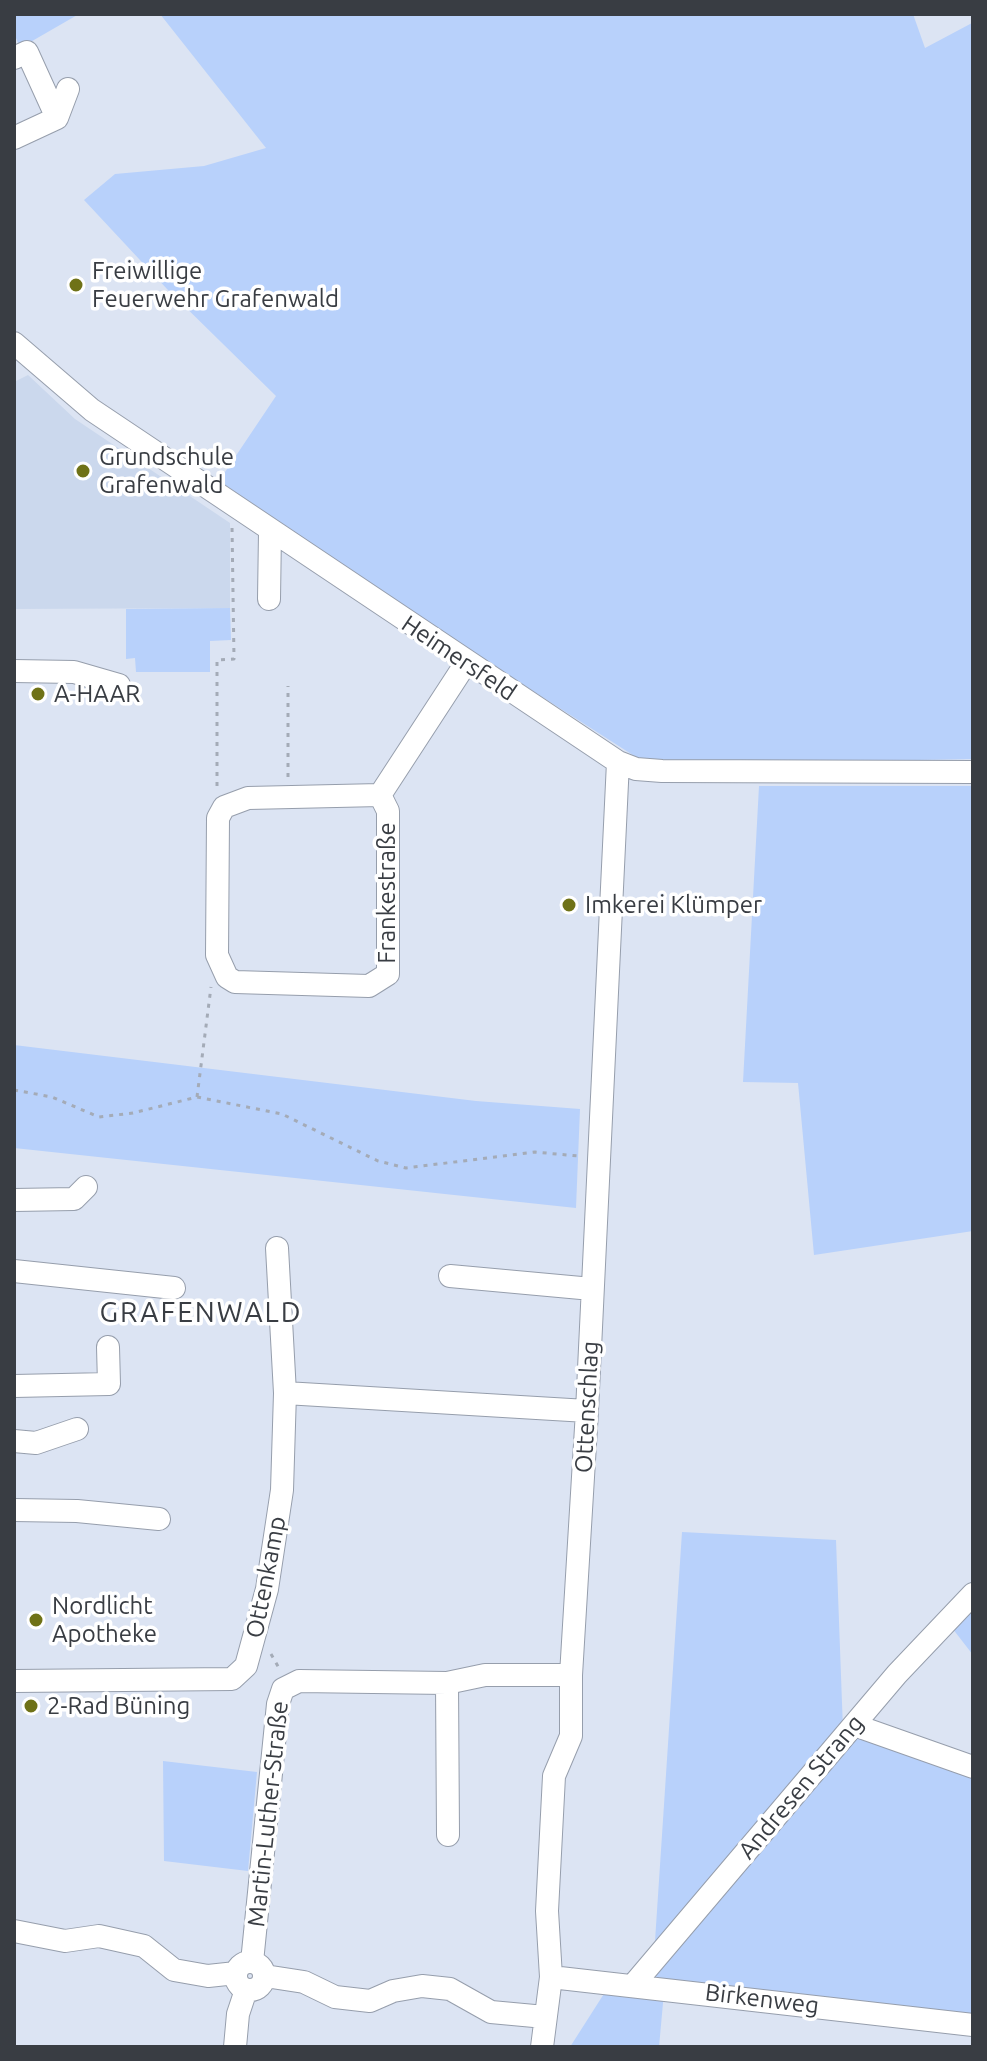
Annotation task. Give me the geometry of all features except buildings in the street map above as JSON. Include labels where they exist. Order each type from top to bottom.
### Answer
[{"type":"street","points":[[14,58],[27,52],[57,118]]},
{"type":"street","points":[[14,138],[57,118],[68,89]]},
{"type":"street","name":"Heimersfeld","points":[[14,344],[92,410],[618,762],[636,769],[662,771],[973,772]]},
{"type":"street","points":[[269,599],[270,532]]},
{"type":"street","name":"Frankestraße","points":[[380,795],[466,663]]},
{"type":"street","points":[[14,671],[74,672],[119,685]]},
{"type":"street","name":"Ottenschlag","points":[[542,2047],[551,1977],[547,1911],[554,1776],[571,1736],[571,1675],[587,1411],[618,762]]},
{"type":"street","name":"Frankestraße","points":[[380,795],[388,811],[389,858],[390,966],[382,981],[369,986],[235,982],[222,970],[217,955],[218,818],[224,807],[232,802],[288,797],[380,795]]},
{"type":"street","points":[[14,1200],[74,1199],[86,1187]]},
{"type":"street","name":"Ottenkamp","points":[[14,1681],[232,1679],[246,1666],[267,1589],[280,1504],[285,1393],[277,1248]]},
{"type":"street","points":[[14,1271],[174,1288]]},
{"type":"street","points":[[450,1276],[592,1289]]},
{"type":"street","points":[[14,1386],[109,1384],[108,1347]]},
{"type":"street","points":[[285,1393],[587,1411]]},
{"type":"street","points":[[14,1441],[36,1443],[77,1429]]},
{"type":"street","points":[[14,1510],[77,1511],[159,1519]]},
{"type":"street","name":"Andresen Strang","points":[[634,1984],[943,1622],[973,1594]]},
{"type":"street","name":"Martin-Luther-Straße","points":[[235,2047],[238,2014],[250,1975],[276,1718],[283,1689],[299,1681],[447,1683],[485,1675],[571,1675]]},
{"type":"street","points":[[447,1683],[448,1835]]},
{"type":"street","points":[[854,1725],[973,1767]]},
{"type":"street","points":[[14,1931],[65,1941],[99,1936],[144,1946],[174,1970],[208,1976],[250,1975],[304,1982],[335,1997],[370,2001],[393,1991],[422,1986],[450,1989],[491,2012],[545,2017]]},
{"type":"street","name":"Birkenweg","points":[[551,1977],[634,1984],[973,2025]]},
{"type":"path","points":[[217,786],[217,660],[234,659],[232,506]]},
{"type":"path","points":[[288,686],[288,797]]},
{"type":"path","points":[[197,1097],[211,985],[222,970]]},
{"type":"path","points":[[14,1090],[52,1097],[99,1117],[133,1113],[197,1097],[282,1114],[378,1161],[406,1168],[535,1152],[598,1159]]},
{"type":"path","points":[[271,1654],[279,1668]]},
{"type":"shaded area","points":[[14,14],[79,14],[20,48],[14,33]]},
{"type":"shaded area","points":[[160,14],[913,14],[925,48],[972,23],[973,759],[760,763],[639,759],[472,652],[219,481],[276,396],[167,289],[84,200],[115,174],[204,166],[266,148]]},
{"type":"shaded area","name":"Grundschule Grafenwald","points":[[28,375],[75,419],[230,523],[230,608],[14,609],[14,382]]},
{"type":"shaded area","points":[[230,608],[231,640],[210,641],[210,672],[136,672],[135,658],[126,659],[126,609]]},
{"type":"shaded area","points":[[759,786],[973,786],[973,1231],[814,1255],[798,1083],[743,1082]]},
{"type":"shaded area","points":[[14,1045],[476,1101],[580,1109],[576,1208],[14,1148]]},
{"type":"shaded area","points":[[682,1532],[836,1540],[843,1730],[654,1956]]},
{"type":"shaded area","points":[[973,1600],[973,1655],[949,1624]]},
{"type":"shaded area","points":[[873,1738],[973,1774],[973,2019],[651,1980],[849,1740]]},
{"type":"shaded area","points":[[163,1761],[257,1772],[248,1871],[164,1861]]},
{"type":"shaded area","points":[[607,1989],[664,1992],[659,2047],[570,2047]]},
{"type":"place","name":"Freiwillige Feuerwehr Grafenwald","points":[[76,285]]},
{"type":"place","name":"Grundschule Grafenwald","points":[[83,471]]},
{"type":"place","name":"A-HAAR","points":[[38,694]]},
{"type":"place","name":"Imkerei Klümper","points":[[569,905]]},
{"type":"place","name":"Nordlicht Apotheke","points":[[36,1620]]},
{"type":"place","name":"2-Rad Büning","points":[[31,1706]]},
{"type":"district","name":"GRAFENWALD","points":[[201,1313]]}]
